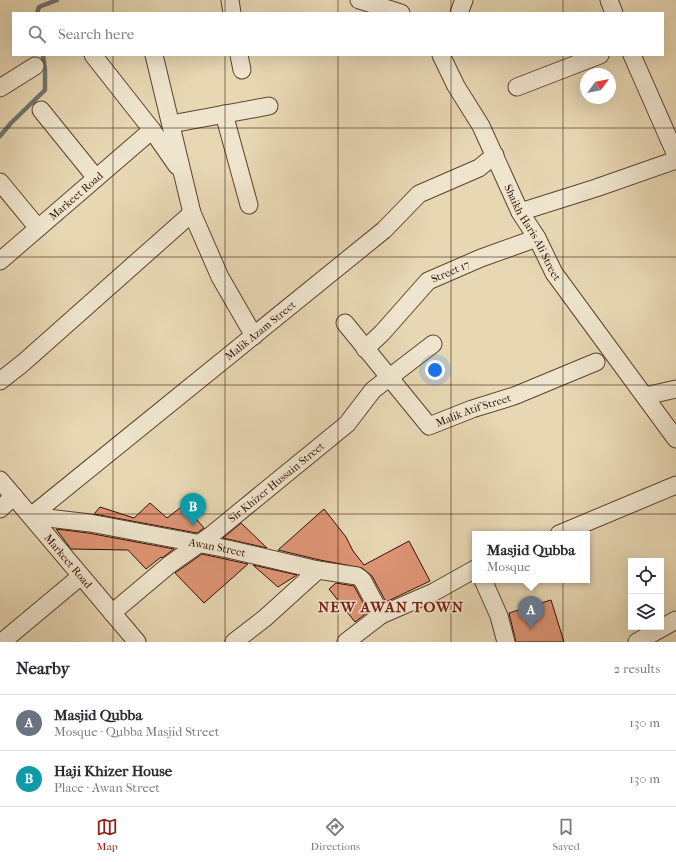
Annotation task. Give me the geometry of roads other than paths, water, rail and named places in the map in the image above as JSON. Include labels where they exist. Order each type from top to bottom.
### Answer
[{"type":"street","points":[[230,0],[232,12]]},
{"type":"street","points":[[359,0],[398,12]]},
{"type":"street","points":[[459,12],[464,0]]},
{"type":"street","points":[[609,0],[614,12]]},
{"type":"street","points":[[94,56],[152,130],[183,174]]},
{"type":"street","points":[[154,56],[192,213],[220,277],[254,336]]},
{"type":"street","name":"Shaikh Haris Ali Street","points":[[441,56],[456,86],[481,126],[520,212],[537,238],[554,273],[676,439]]},
{"type":"street","points":[[516,87],[597,56]]},
{"type":"street","points":[[632,56],[676,155]]},
{"type":"street","points":[[0,88],[35,66]]},
{"type":"street","points":[[171,124],[268,106]]},
{"type":"street","points":[[41,110],[96,178]]},
{"type":"street","points":[[224,114],[249,205]]},
{"type":"street","name":"Markeet Road","points":[[0,261],[152,130]]},
{"type":"street","name":"Malik Azam Street","points":[[31,516],[384,230],[419,194],[479,168],[495,155]]},
{"type":"street","points":[[520,212],[596,188],[676,160]]},
{"type":"street","points":[[0,182],[38,228]]},
{"type":"street","points":[[0,381],[23,363],[192,213]]},
{"type":"street","name":"Street 17","points":[[365,349],[382,333],[428,282],[481,258],[537,238]]},
{"type":"street","name":"Malik Atif Street","points":[[345,323],[388,378],[429,426],[472,409],[514,396],[596,362]]},
{"type":"street","name":"Sir Khizer Hussain Street","points":[[112,613],[168,565],[199,544],[347,424],[373,390],[433,344]]},
{"type":"street","points":[[645,396],[676,389]]},
{"type":"street","name":"Markeet Road","points":[[0,480],[137,642]]},
{"type":"street","points":[[566,531],[676,485]]},
{"type":"street","points":[[0,509],[14,496]]},
{"type":"street","name":"Awan Street","points":[[31,516],[90,523],[228,549],[360,578],[381,614]]},
{"type":"street","points":[[234,642],[265,618],[318,570]]},
{"type":"street","points":[[346,642],[381,614],[434,592],[472,571]]},
{"type":"street","points":[[2,642],[81,576]]},
{"type":"street","points":[[484,583],[499,616],[506,642]]},
{"type":"street","points":[[637,642],[676,620]]},
{"type":"waterway","points":[[37,12],[39,7],[57,0]]},
{"type":"waterway","points":[[0,136],[11,123],[45,90],[43,56]]},
{"type":"place","name":"Haji Khizer House","points":[[193,526]]},
{"type":"place","name":"Masjid Qubba","points":[[531,629]]},
{"type":"district","name":"NEW AWAN TOWN","points":[[391,607]]}]
